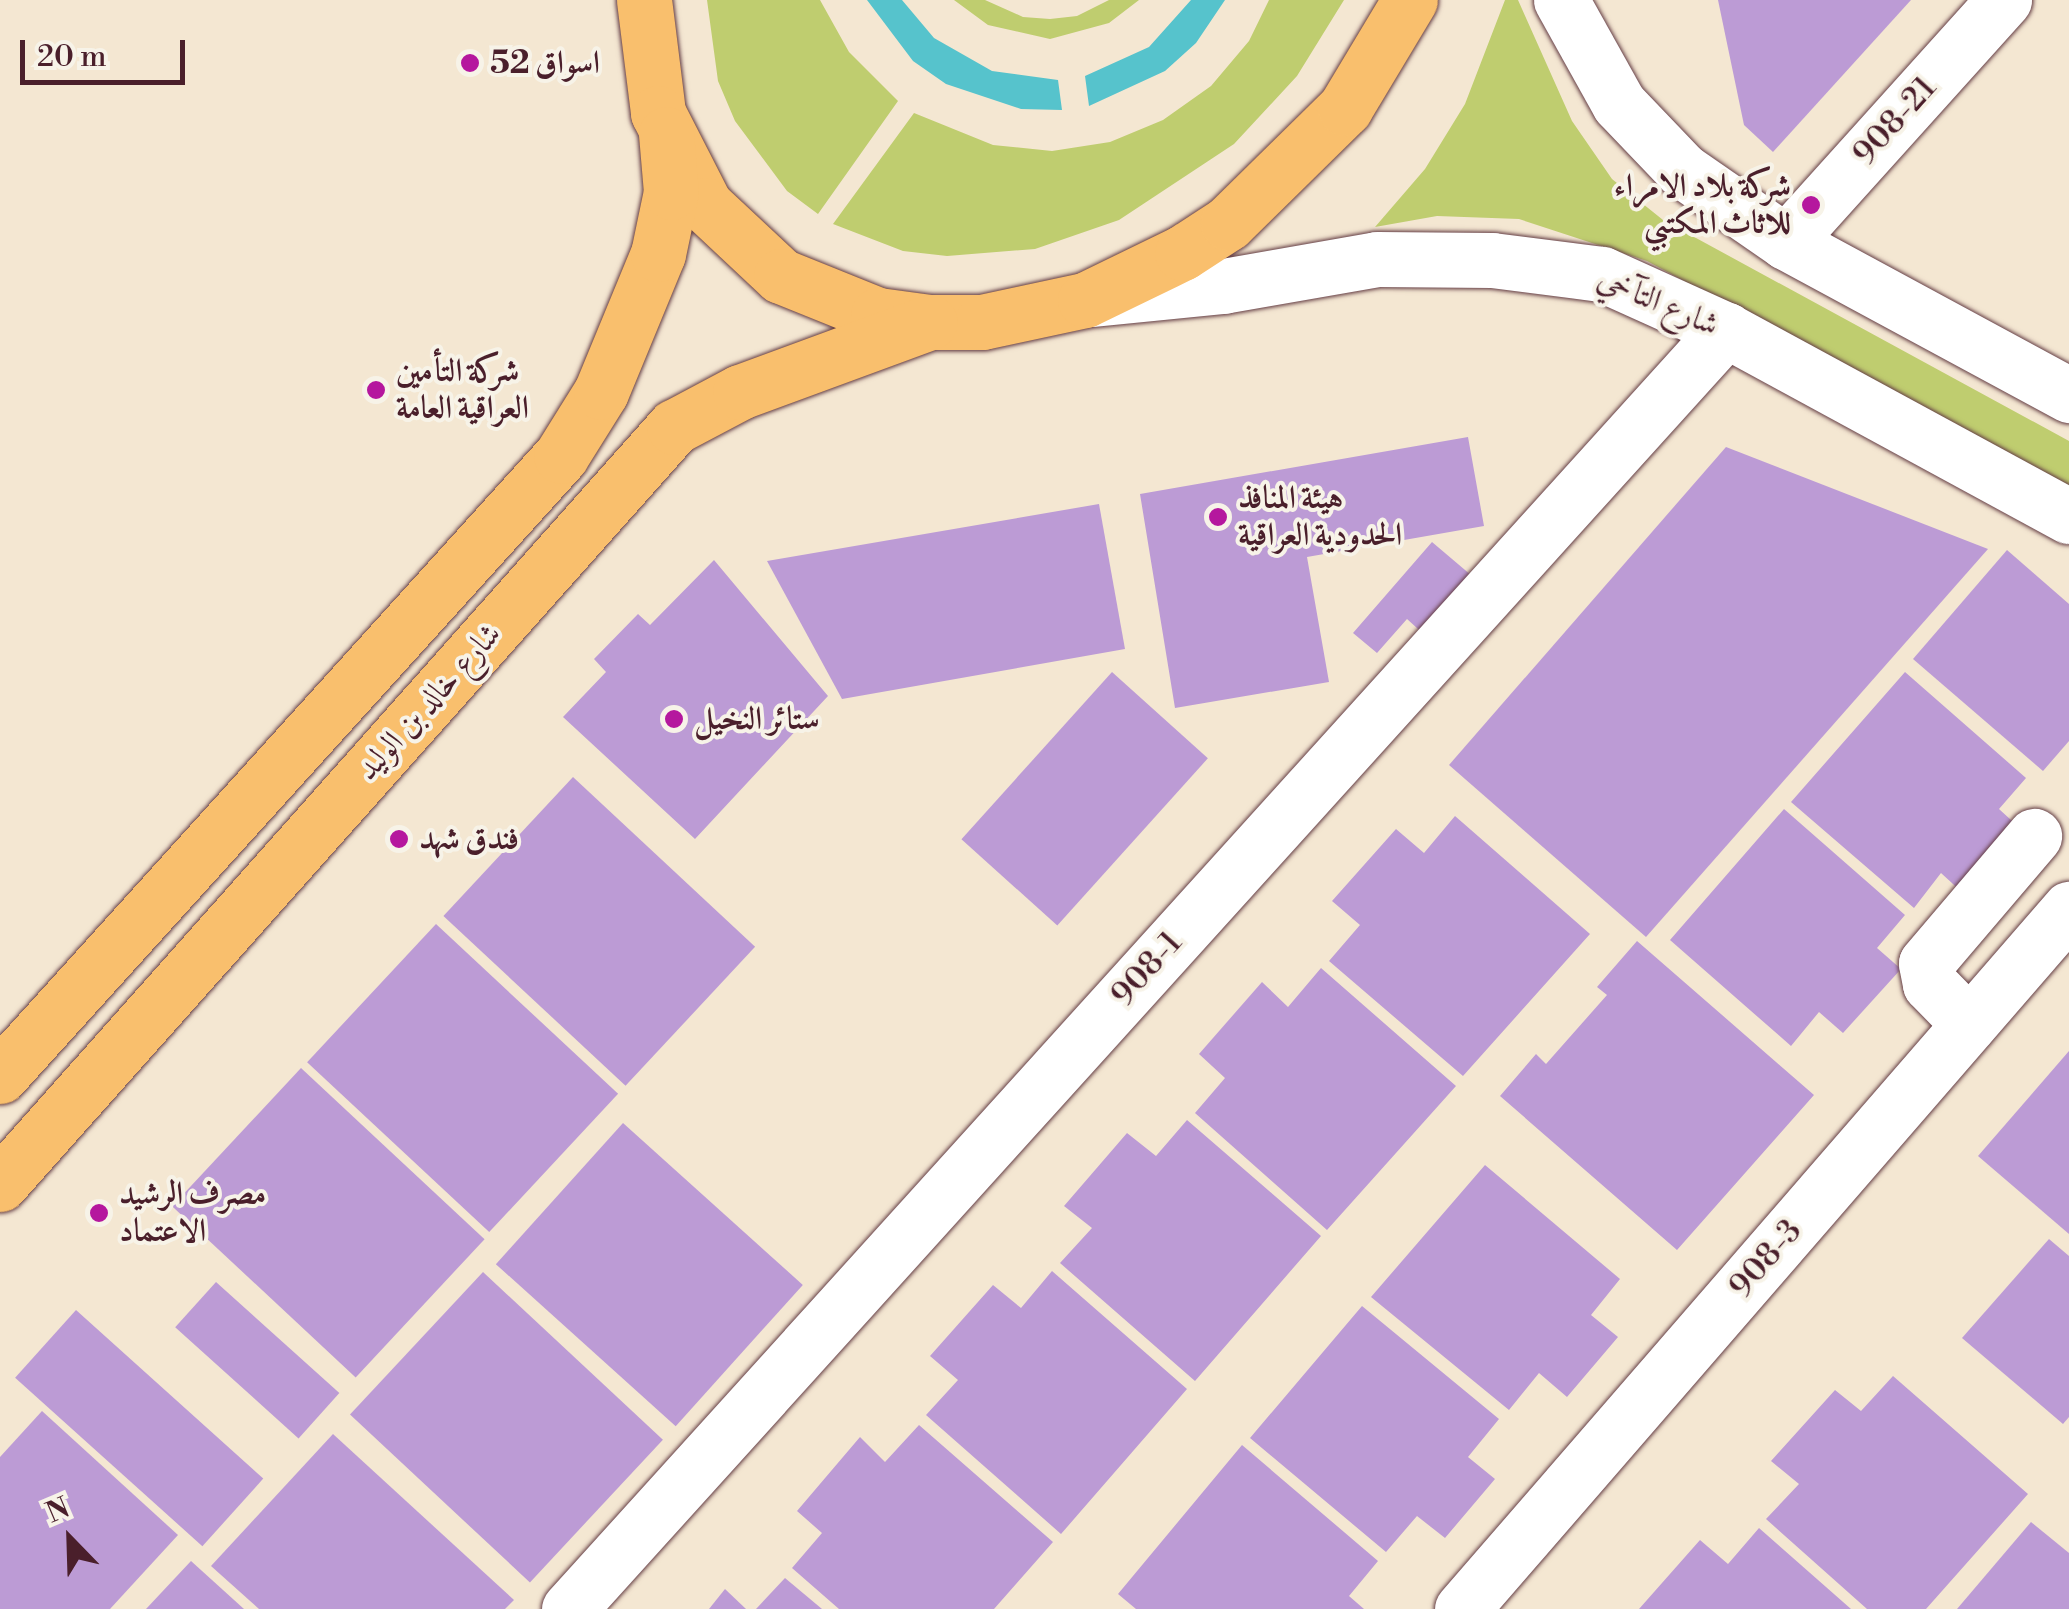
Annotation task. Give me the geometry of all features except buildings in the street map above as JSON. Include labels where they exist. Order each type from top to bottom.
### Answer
[{"type":"main road","points":[[643,4],[647,62],[666,134],[704,206],[781,276],[844,305],[930,322],[982,322],[1085,300],[1182,253],[1270,188],[1345,108],[1410,0]]},
{"type":"main road","name":"شارع خالد بن الوليد","points":[[0,1076],[562,456],[601,392],[658,254],[671,192],[666,134]]},
{"type":"main road","name":"شارع خالد بن الوليد","points":[[0,1184],[674,428],[740,392],[930,322]]},
{"type":"street","points":[[1561,0],[1619,104],[1682,170],[1786,242],[2069,395]]},
{"type":"street","name":"908-21","points":[[1786,242],[2004,0]]},
{"type":"street","name":"شارع التآخي","points":[[1085,300],[1223,286],[1377,259],[1492,260],[1602,274],[1726,330],[2069,516]]},
{"type":"street","name":"908-1","points":[[568,1609],[1726,330]]},
{"type":"street","points":[[1970,1024],[1930,984],[1926,963],[2034,836]]},
{"type":"street","name":"908-3","points":[[1462,1609],[2069,909]]},
{"type":"green space","points":[[707,0],[820,0],[849,52],[898,101],[818,214],[787,191],[735,121],[718,81]]},
{"type":"green space","points":[[954,0],[985,0],[1023,17],[1050,19],[1077,16],[1109,0],[1139,0],[1109,23],[1050,39],[988,25]]},
{"type":"green space","points":[[1269,0],[1344,0],[1297,76],[1234,144],[1119,220],[1035,249],[947,256],[903,251],[833,224],[914,113],[993,145],[1052,151],[1110,142],[1163,120],[1211,86],[1249,41]]},
{"type":"green space","points":[[1505,0],[1518,0],[1572,121],[1612,179],[1663,220],[2069,441],[2069,489],[1647,261],[1519,219],[1437,216],[1375,227],[1425,169],[1465,104]]},
{"type":"water","points":[[867,0],[902,0],[934,38],[992,71],[1058,80],[1062,110],[1021,109],[946,84],[913,61]]},
{"type":"water","points":[[1191,0],[1225,0],[1196,43],[1165,71],[1089,106],[1085,76],[1149,47]]},
{"type":"place","name":"اسواق 52","points":[[470,63]]},
{"type":"place","name":"شركة بلاد الامراء للاثاث المكتبي","points":[[1811,205]]},
{"type":"place","name":"شركة التأمين العراقية العامة","points":[[376,390]]},
{"type":"place","name":"هيئة المنافذ الحدودية العراقية","points":[[1218,517]]},
{"type":"place","name":"ستائر النخيل","points":[[674,719]]},
{"type":"place","name":"فندق شهد","points":[[399,839]]},
{"type":"place","name":"مصرف الرشيد الاعتماد","points":[[99,1213]]}]
